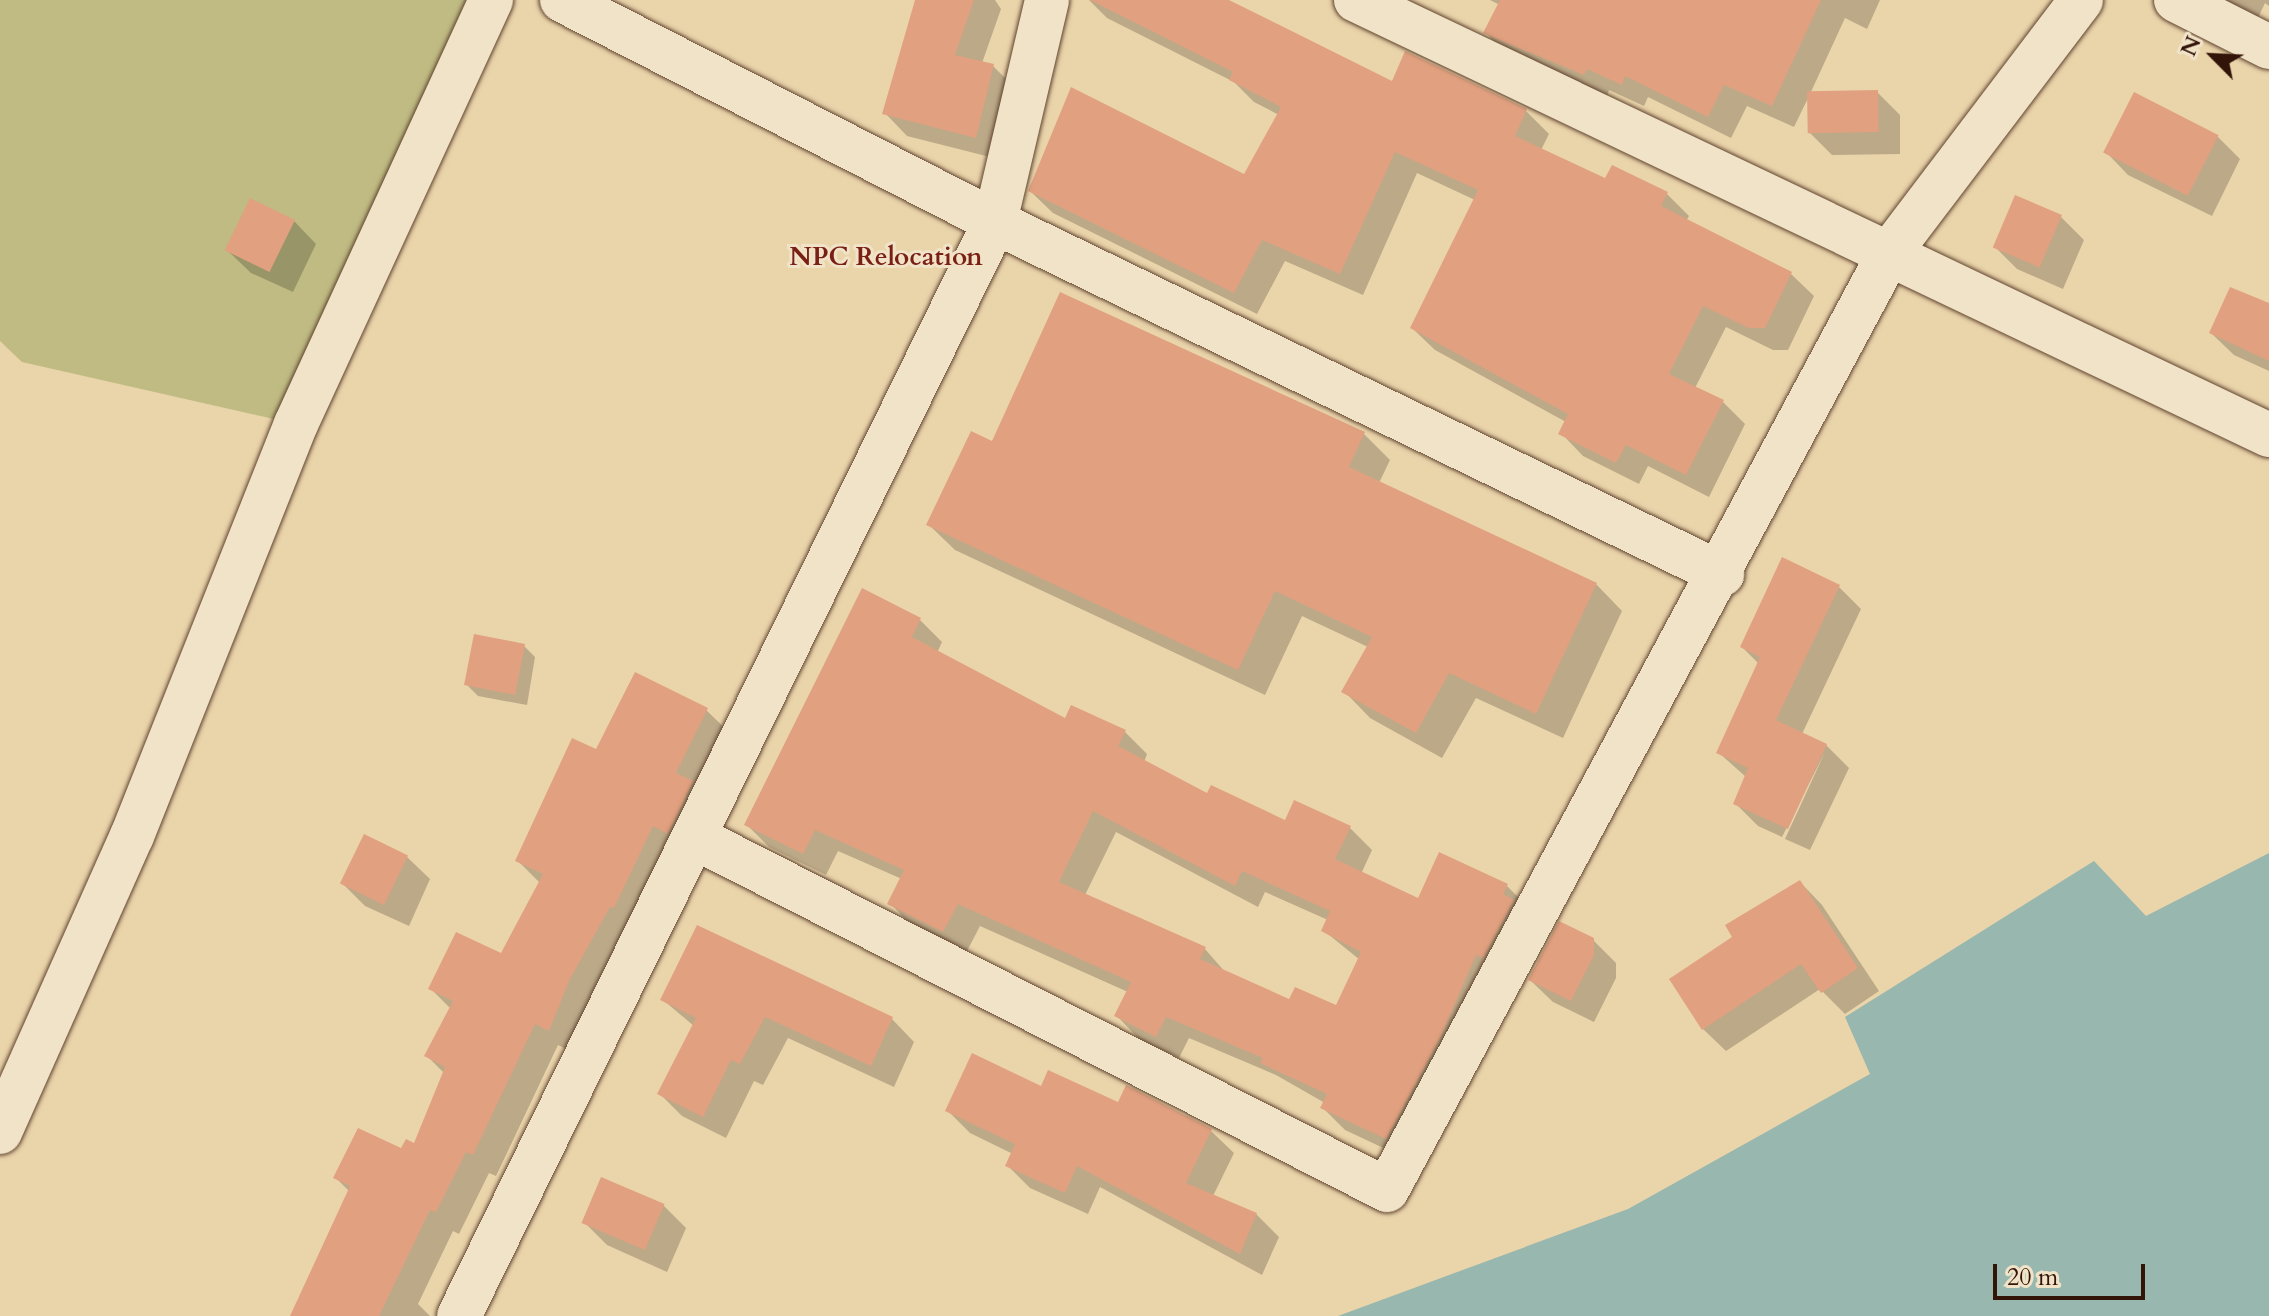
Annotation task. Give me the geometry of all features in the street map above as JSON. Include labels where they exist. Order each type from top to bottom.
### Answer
[{"type":"street","points":[[0,1132],[132,836],[296,424],[491,0]]},
{"type":"street","points":[[562,0],[995,222],[1722,574]]},
{"type":"street","points":[[459,1316],[696,838],[995,222],[1047,0]]},
{"type":"street","points":[[1356,0],[2269,435]]},
{"type":"street","points":[[696,838],[1387,1190],[1722,574],[1890,252],[2081,0]]},
{"type":"street","points":[[2176,0],[2269,47]]},
{"type":"shaded area","points":[[0,0],[491,0],[296,424],[22,362],[0,341]]},
{"type":"water","points":[[2269,853],[2269,1316],[1338,1316],[1628,1209],[1870,1074],[1845,1017],[2094,861],[2146,916]]},
{"type":"building","points":[[915,0],[974,0],[955,55],[994,64],[976,138],[882,114]]},
{"type":"building","points":[[1090,0],[1229,0],[1392,81],[1405,51],[1527,109],[1515,136],[1605,178],[1612,165],[1668,192],[1661,206],[1792,272],[1765,328],[1749,328],[1703,306],[1669,374],[1724,400],[1686,475],[1626,445],[1616,463],[1558,434],[1568,414],[1410,328],[1478,190],[1395,152],[1340,274],[1262,240],[1234,293],[1028,191],[1071,87],[1244,174],[1281,107],[1229,80],[1233,72]]},
{"type":"building","points":[[1500,0],[1821,0],[1772,106],[1724,85],[1708,117],[1625,76],[1622,85],[1587,69],[1584,75],[1483,33]]},
{"type":"building","points":[[1878,90],[1879,132],[1808,133],[1807,91]]},
{"type":"building","points":[[2134,92],[2219,135],[2188,196],[2103,153]]},
{"type":"building","points":[[2015,195],[2062,215],[2040,267],[1993,247]]},
{"type":"building","points":[[250,198],[295,220],[270,272],[225,250]]},
{"type":"building","points":[[2230,287],[2269,303],[2269,361],[2209,333]]},
{"type":"building","points":[[1060,292],[1365,432],[1349,467],[1597,583],[1536,714],[1449,673],[1416,733],[1341,692],[1372,637],[1275,591],[1238,670],[926,525],[971,431],[992,441]]},
{"type":"building","points":[[1782,557],[1840,585],[1776,720],[1827,744],[1788,829],[1733,804],[1748,768],[1716,753],[1760,657],[1740,647]]},
{"type":"building","points":[[862,588],[921,618],[912,637],[1065,718],[1071,705],[1126,730],[1118,746],[1207,793],[1211,785],[1285,820],[1294,800],[1351,826],[1335,859],[1418,898],[1439,852],[1508,884],[1503,894],[1514,900],[1483,958],[1476,955],[1440,1038],[1386,1139],[1320,1108],[1327,1094],[1260,1063],[1263,1058],[1166,1017],[1156,1037],[1114,1016],[1131,982],[958,904],[943,932],[887,904],[904,870],[815,830],[803,854],[744,825]],"holes":[[[1093,811],[1235,886],[1242,871],[1330,911],[1321,931],[1361,952],[1336,1005],[1295,987],[1289,999],[1200,959],[1206,947],[1059,882]]]},
{"type":"building","points":[[474,634],[525,644],[515,695],[464,685]]},
{"type":"building","points":[[635,672],[708,708],[676,773],[693,781],[668,834],[653,826],[614,908],[610,907],[570,979],[549,1031],[535,1024],[473,1155],[466,1152],[436,1212],[430,1210],[379,1316],[290,1316],[350,1186],[333,1178],[358,1128],[401,1148],[406,1139],[414,1143],[445,1067],[424,1056],[453,1001],[428,989],[456,932],[501,953],[543,874],[515,861],[572,738],[596,749]]},
{"type":"building","points":[[364,834],[408,855],[384,905],[340,883]]},
{"type":"building","points":[[1800,880],[1858,968],[1821,993],[1801,964],[1702,1030],[1669,979],[1732,937],[1725,925]]},
{"type":"building","points":[[1559,921],[1594,938],[1594,955],[1571,1001],[1528,980]]},
{"type":"building","points":[[697,925],[893,1017],[871,1066],[765,1017],[740,1064],[731,1060],[703,1117],[657,1094],[696,1018],[660,1000]]},
{"type":"building","points":[[972,1053],[1041,1086],[1048,1070],[1118,1102],[1126,1085],[1212,1129],[1186,1183],[1257,1213],[1240,1254],[1077,1166],[1065,1193],[1005,1166],[1015,1144],[945,1111]]},
{"type":"building","points":[[601,1177],[665,1204],[645,1250],[581,1223]]},
{"type":"district","name":"NPC Relocation","points":[[886,257]]}]
